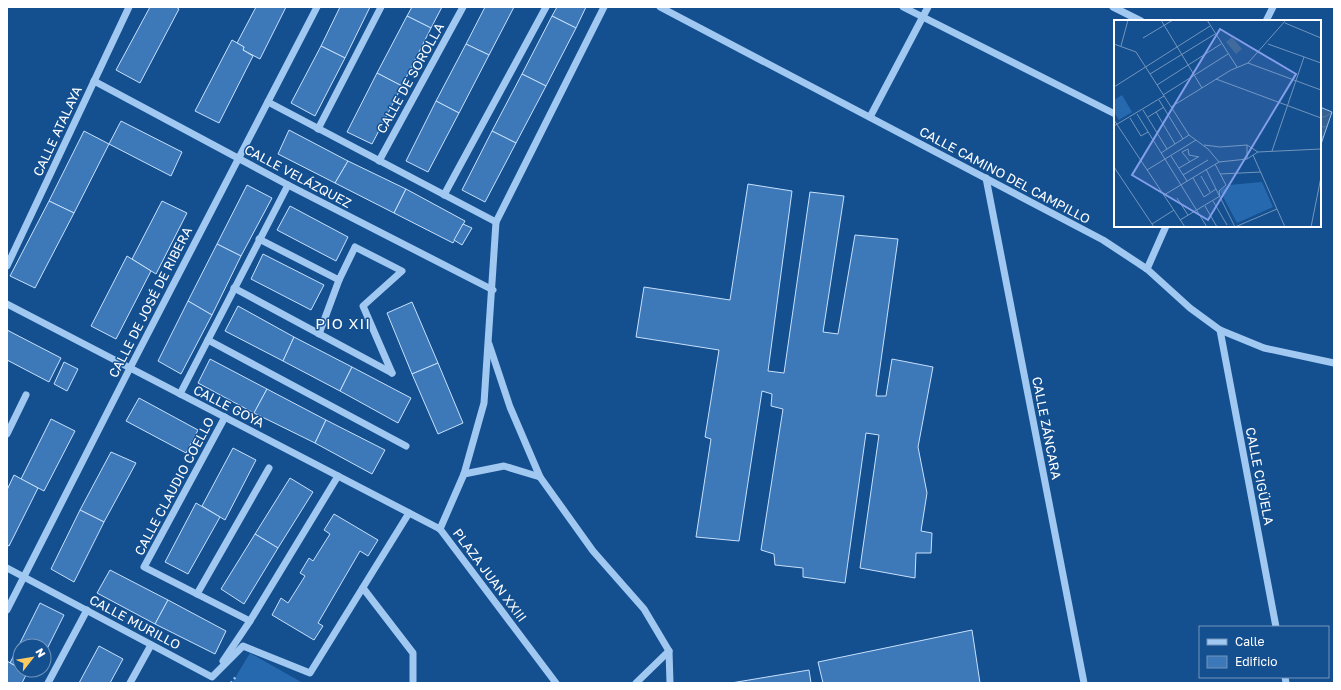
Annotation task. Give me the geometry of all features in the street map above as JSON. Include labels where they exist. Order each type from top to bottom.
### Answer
[{"type":"street","name":"CALLE ATALAYA","points":[[7,266],[129,7]]},
{"type":"street","name":"CALLE DE JOSÉ DE RIBERA","points":[[7,610],[130,368],[317,7]]},
{"type":"street","points":[[318,129],[381,7]]},
{"type":"street","name":"CALLE DE SOROLLA","points":[[379,161],[463,7]]},
{"type":"street","points":[[444,195],[546,7]]},
{"type":"street","points":[[268,102],[496,222],[604,7]]},
{"type":"street","name":"CALLE CAMINO DEL CAMPILLO","points":[[660,7],[1103,240],[1147,269],[1190,308],[1220,330],[1264,348],[1334,363]]},
{"type":"street","points":[[903,7],[1114,113]]},
{"type":"street","points":[[870,117],[928,7]]},
{"type":"street","points":[[1113,7],[1139,20]]},
{"type":"street","points":[[1266,20],[1273,7]]},
{"type":"street","name":"CALLE VELÁZQUEZ","points":[[94,81],[288,185],[493,290]]},
{"type":"street","name":"CALLE ZÁNCARA","points":[[986,178],[1084,683]]},
{"type":"street","points":[[180,394],[288,185]]},
{"type":"street","name":"PLAZA JUAN XXIII","points":[[496,222],[493,290],[484,403],[464,474],[440,529],[556,683]]},
{"type":"street","points":[[1147,269],[1166,227]]},
{"type":"street","points":[[259,239],[339,280]]},
{"type":"street","points":[[234,288],[319,334],[392,373],[363,306],[402,271],[355,247],[339,280],[319,334]]},
{"type":"street","name":"CALLE GOYA","points":[[7,304],[440,529]]},
{"type":"street","name":"CALLE CIGÜELA","points":[[1220,330],[1276,626]]},
{"type":"street","points":[[208,340],[406,446]]},
{"type":"street","name":"PLAZA JUAN XXIII","points":[[488,340],[510,407],[540,477],[593,551],[644,609],[669,651],[670,683]]},
{"type":"street","points":[[7,434],[26,395]]},
{"type":"street","name":"CALLE CLAUDIO COELLO","points":[[225,417],[144,568],[250,621]]},
{"type":"street","points":[[464,474],[504,466],[540,477]]},
{"type":"street","points":[[198,594],[269,468]]},
{"type":"street","points":[[210,680],[250,621],[338,476]]},
{"type":"street","points":[[210,680],[243,646],[310,673],[409,513]]},
{"type":"street","name":"CALLE MURILLO","points":[[7,568],[151,645],[210,680]]},
{"type":"street","points":[[363,588],[413,653],[413,683]]},
{"type":"street","points":[[48,683],[87,610]]},
{"type":"street","points":[[130,683],[151,645]]},
{"type":"street","points":[[636,683],[669,651]]},
{"type":"shaded area","points":[[250,653],[303,683],[232,683]]},
{"type":"water","points":[[1321,107],[1332,112],[1321,144]]},
{"type":"building","points":[[150,7],[176,7],[179,9],[140,83],[116,70]]},
{"type":"building","points":[[256,7],[286,7],[260,59],[243,50],[244,47],[237,43]]},
{"type":"building","points":[[340,7],[370,7],[345,58],[321,46]]},
{"type":"building","points":[[412,7],[442,7],[431,28],[407,16]]},
{"type":"building","points":[[485,7],[514,7],[489,55],[466,44]]},
{"type":"building","points":[[557,7],[586,7],[576,28],[552,16]]},
{"type":"building","points":[[407,16],[431,28],[402,86],[377,73]]},
{"type":"building","points":[[552,16],[576,28],[546,86],[522,74]]},
{"type":"building","points":[[232,40],[244,47],[243,50],[253,56],[219,123],[195,111]]},
{"type":"building","points":[[466,44],[489,55],[459,113],[436,101]]},
{"type":"building","points":[[321,46],[345,58],[315,116],[291,103]]},
{"type":"building","points":[[377,73],[402,86],[372,144],[347,132]]},
{"type":"building","points":[[522,74],[546,86],[516,143],[492,131]]},
{"type":"building","points":[[436,101],[459,113],[428,172],[406,161]]},
{"type":"building","points":[[121,121],[182,152],[171,176],[109,144]]},
{"type":"building","points":[[289,130],[348,161],[335,183],[278,154]]},
{"type":"building","points":[[84,131],[109,144],[74,213],[49,201]]},
{"type":"building","points":[[492,131],[516,143],[485,202],[462,190]]},
{"type":"building","points":[[348,161],[406,189],[394,213],[335,183]]},
{"type":"building","points":[[748,184],[792,191],[768,371],[784,373],[810,192],[844,196],[823,332],[838,334],[855,235],[898,239],[876,396],[886,396],[892,359],[933,367],[918,447],[927,493],[921,531],[932,533],[931,553],[916,553],[915,578],[860,568],[879,435],[866,433],[845,583],[803,577],[803,568],[775,565],[774,554],[761,550],[783,409],[771,406],[772,394],[762,391],[739,541],[696,537],[711,439],[705,437],[719,350],[636,337],[644,287],[730,300]]},
{"type":"building","points":[[247,185],[272,198],[241,256],[217,244]]},
{"type":"building","points":[[406,189],[465,221],[453,243],[394,213]]},
{"type":"building","points":[[49,201],[74,213],[35,288],[10,276]]},
{"type":"building","points":[[162,201],[187,213],[156,274],[132,259]]},
{"type":"building","points":[[290,206],[348,237],[336,261],[277,230]]},
{"type":"building","points":[[463,224],[472,228],[462,245],[454,240]]},
{"type":"building","points":[[217,244],[241,256],[212,315],[188,301]]},
{"type":"building","points":[[263,254],[324,285],[311,310],[251,279]]},
{"type":"building","points":[[127,256],[151,271],[116,339],[91,326]]},
{"type":"building","points":[[188,301],[212,315],[181,374],[158,361]]},
{"type":"building","points":[[412,302],[438,363],[412,374],[387,313]]},
{"type":"building","points":[[238,306],[294,337],[283,361],[225,331]]},
{"type":"building","points":[[7,330],[61,358],[49,382],[7,360]]},
{"type":"building","points":[[294,337],[352,367],[340,391],[283,361]]},
{"type":"building","points":[[210,359],[267,389],[254,413],[198,383]]},
{"type":"building","points":[[64,362],[78,369],[67,391],[54,384]]},
{"type":"building","points":[[438,363],[463,423],[438,434],[412,374]]},
{"type":"building","points":[[352,367],[411,398],[398,423],[340,391]]},
{"type":"building","points":[[267,389],[326,420],[315,443],[254,413]]},
{"type":"building","points":[[139,398],[198,430],[186,453],[126,421]]},
{"type":"building","points":[[51,419],[75,431],[44,491],[21,479]]},
{"type":"building","points":[[326,420],[385,450],[372,474],[315,443]]},
{"type":"building","points":[[233,448],[256,460],[225,520],[202,506]]},
{"type":"building","points":[[111,452],[136,463],[104,522],[80,510]]},
{"type":"building","points":[[14,475],[38,488],[9,546],[7,545],[7,490]]},
{"type":"building","points":[[290,478],[313,492],[278,548],[255,534]]},
{"type":"building","points":[[196,503],[220,517],[188,574],[165,562]]},
{"type":"building","points":[[80,510],[104,522],[74,582],[51,569]]},
{"type":"building","points":[[334,514],[378,540],[368,556],[360,551],[318,623],[323,626],[314,640],[272,615],[281,598],[288,603],[305,576],[300,573],[309,558],[313,561],[330,534],[324,530]]},
{"type":"building","points":[[255,534],[278,548],[244,604],[221,589]]},
{"type":"building","points":[[110,570],[168,600],[155,624],[97,593]]},
{"type":"building","points":[[168,600],[226,631],[215,654],[155,624]]},
{"type":"building","points":[[40,603],[64,615],[52,639],[22,638]]},
{"type":"building","points":[[972,630],[980,683],[823,683],[818,662]]},
{"type":"building","points":[[99,646],[123,659],[110,683],[79,683]]},
{"type":"building","points":[[7,661],[12,664],[12,678],[24,678],[22,683],[7,683]]},
{"type":"building","points":[[809,670],[811,683],[731,683]]},
{"type":"district","name":"PIO XII","points":[[343,324]]}]
